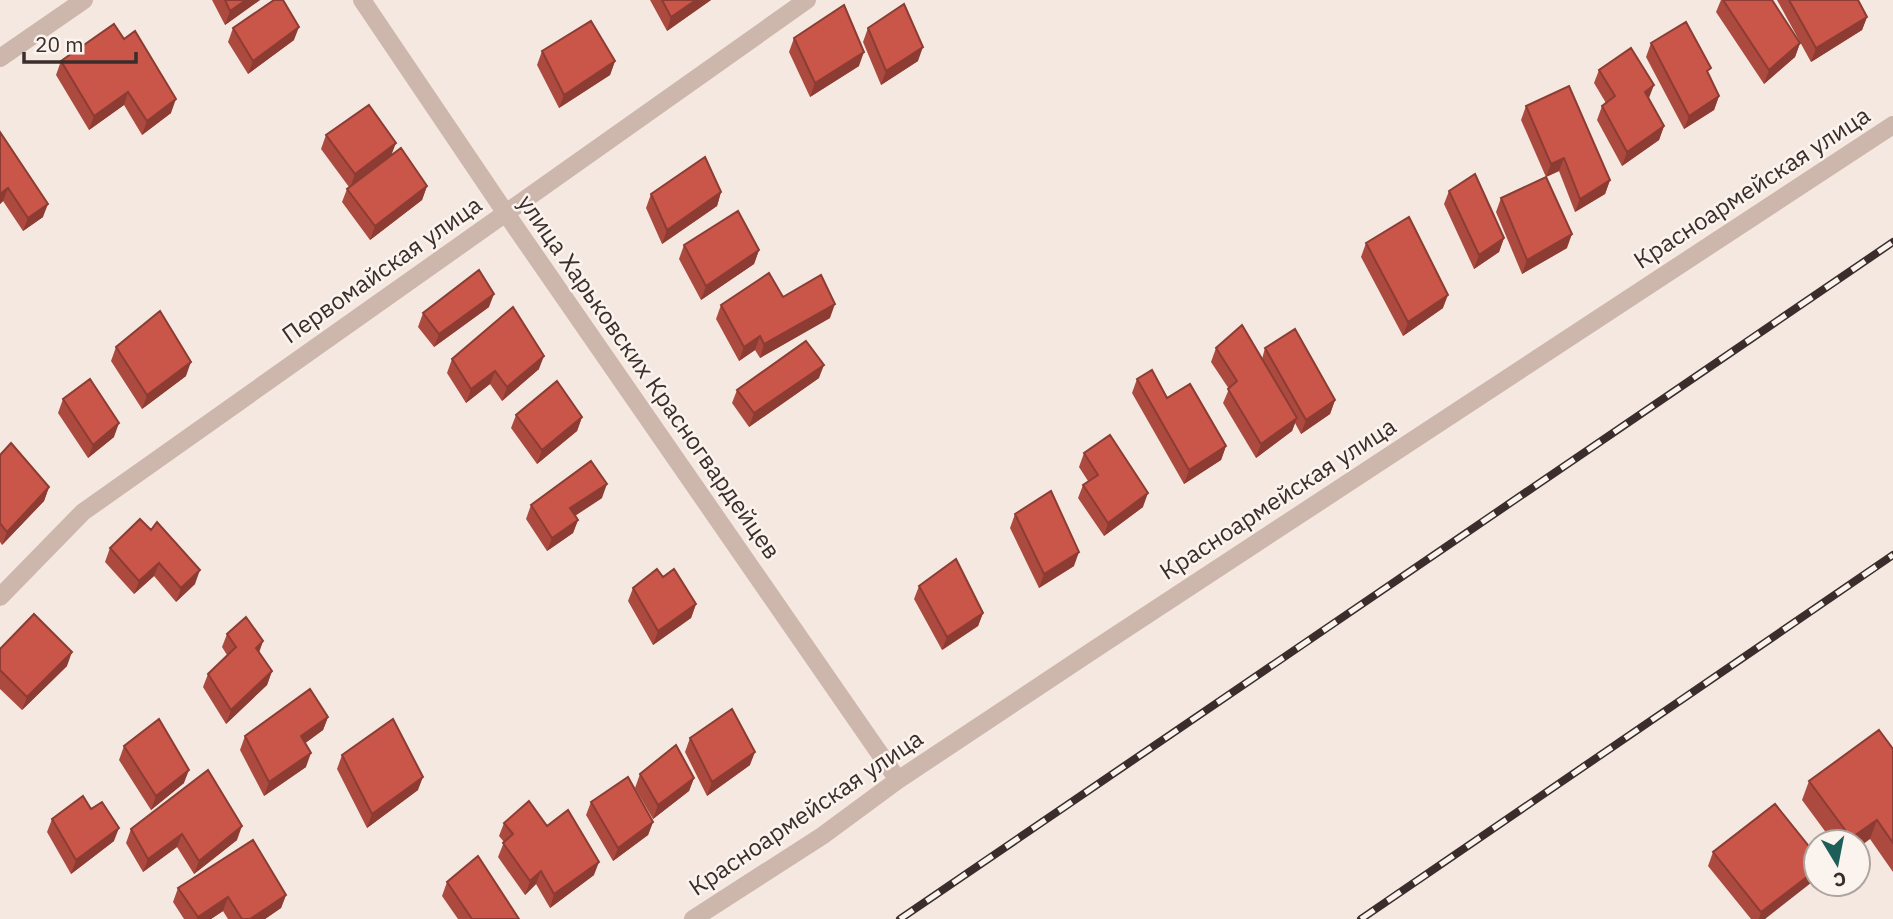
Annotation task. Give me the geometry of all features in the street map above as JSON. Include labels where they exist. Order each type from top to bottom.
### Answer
[{"type":"street","points":[[0,58],[85,0]]},
{"type":"street","name":"улица Харьковских Красногвардейцев","points":[[362,0],[505,212],[898,780]]},
{"type":"street","name":"Первомайская улица","points":[[0,597],[83,512],[807,0]]},
{"type":"street","name":"Красноармейская улица","points":[[693,919],[822,836],[898,780],[1893,125]]},
{"type":"building","points":[[225,0],[246,0],[230,11]]},
{"type":"building","points":[[274,0],[283,0],[299,27],[253,61],[233,28]]},
{"type":"building","points":[[662,0],[696,0],[671,17]]},
{"type":"building","points":[[1723,0],[1772,0],[1800,43],[1769,70]]},
{"type":"building","points":[[1789,0],[1858,0],[1867,17],[1816,48]]},
{"type":"building","points":[[904,4],[923,47],[886,71],[868,28]]},
{"type":"building","points":[[844,5],[864,52],[815,83],[794,38]]},
{"type":"building","points":[[591,21],[615,61],[564,95],[542,51]]},
{"type":"building","points":[[1686,22],[1711,68],[1707,71],[1719,96],[1689,116],[1651,43]]},
{"type":"building","points":[[114,24],[124,39],[135,31],[176,99],[147,121],[128,92],[94,116],[61,61]]},
{"type":"building","points":[[1631,48],[1654,85],[1645,92],[1664,126],[1627,152],[1602,106],[1615,96],[1599,70]]},
{"type":"building","points":[[1569,86],[1610,180],[1580,199],[1564,158],[1551,164],[1526,106]]},
{"type":"building","points":[[369,105],[396,143],[355,174],[326,135]]},
{"type":"building","points":[[0,132],[48,204],[28,218],[8,188],[0,194]]},
{"type":"building","points":[[401,148],[427,186],[375,226],[347,189]]},
{"type":"building","points":[[705,157],[721,192],[667,230],[651,194]]},
{"type":"building","points":[[1475,174],[1504,238],[1479,255],[1449,191]]},
{"type":"building","points":[[1546,177],[1572,234],[1527,260],[1501,198]]},
{"type":"building","points":[[738,211],[759,250],[706,286],[684,245]]},
{"type":"building","points":[[1409,217],[1448,295],[1408,322],[1366,243]]},
{"type":"building","points":[[479,270],[494,294],[439,334],[423,313]]},
{"type":"building","points":[[769,273],[783,297],[821,275],[835,304],[764,344],[760,336],[744,347],[721,305]]},
{"type":"building","points":[[513,307],[544,356],[507,387],[495,371],[471,389],[452,359]]},
{"type":"building","points":[[160,311],[191,362],[147,395],[116,347]]},
{"type":"building","points":[[1242,325],[1297,418],[1261,444],[1228,389],[1237,381],[1216,348]]},
{"type":"building","points":[[1295,329],[1335,400],[1306,420],[1265,348]]},
{"type":"building","points":[[806,341],[824,365],[754,413],[737,390]]},
{"type":"building","points":[[1152,370],[1167,398],[1190,384],[1226,446],[1189,470],[1137,379]]},
{"type":"building","points":[[90,379],[119,423],[93,445],[63,399]]},
{"type":"building","points":[[557,381],[582,417],[542,450],[516,415]]},
{"type":"building","points":[[1110,435],[1148,493],[1108,523],[1083,485],[1098,475],[1084,453]]},
{"type":"building","points":[[11,443],[49,487],[7,532],[0,523],[0,455]]},
{"type":"building","points":[[591,461],[607,484],[570,508],[578,520],[552,538],[531,505]]},
{"type":"building","points":[[1051,491],[1079,552],[1044,574],[1015,514]]},
{"type":"building","points":[[140,519],[151,530],[157,522],[200,570],[181,588],[159,563],[139,581],[110,548]]},
{"type":"building","points":[[956,559],[983,613],[947,637],[919,586]]},
{"type":"building","points":[[657,569],[663,577],[674,569],[696,604],[658,631],[633,588]]},
{"type":"building","points":[[34,614],[72,652],[27,697],[0,670],[0,649]]},
{"type":"building","points":[[246,617],[263,641],[256,648],[272,671],[231,710],[208,674],[236,647],[227,634]]},
{"type":"building","points":[[310,689],[328,717],[301,736],[311,753],[269,782],[245,736]]},
{"type":"building","points":[[732,709],[755,752],[712,782],[690,738]]},
{"type":"building","points":[[159,719],[189,770],[156,796],[124,746]]},
{"type":"building","points":[[393,719],[423,777],[372,814],[342,755]]},
{"type":"building","points":[[1879,730],[1893,749],[1893,843],[1877,820],[1865,828],[1844,828],[1809,781]]},
{"type":"building","points":[[676,745],[694,778],[658,805],[640,774]]},
{"type":"building","points":[[208,770],[242,826],[199,861],[182,834],[148,859],[131,829]]},
{"type":"building","points":[[628,777],[653,822],[618,848],[591,802]]},
{"type":"building","points":[[83,796],[91,809],[102,802],[119,828],[76,860],[52,819]]},
{"type":"building","points":[[529,801],[547,826],[568,810],[599,862],[554,894],[541,871],[530,881],[503,843],[513,834],[504,823]]},
{"type":"building","points":[[1775,804],[1802,838],[1802,881],[1761,912],[1713,852]]},
{"type":"building","points":[[253,840],[286,895],[250,919],[242,919],[228,897],[198,917],[178,888]]},
{"type":"building","points":[[478,856],[519,919],[472,919],[447,882]]},
{"type":"railway","points":[[900,919],[1893,242]]},
{"type":"railway","points":[[1361,919],[1893,555]]}]
